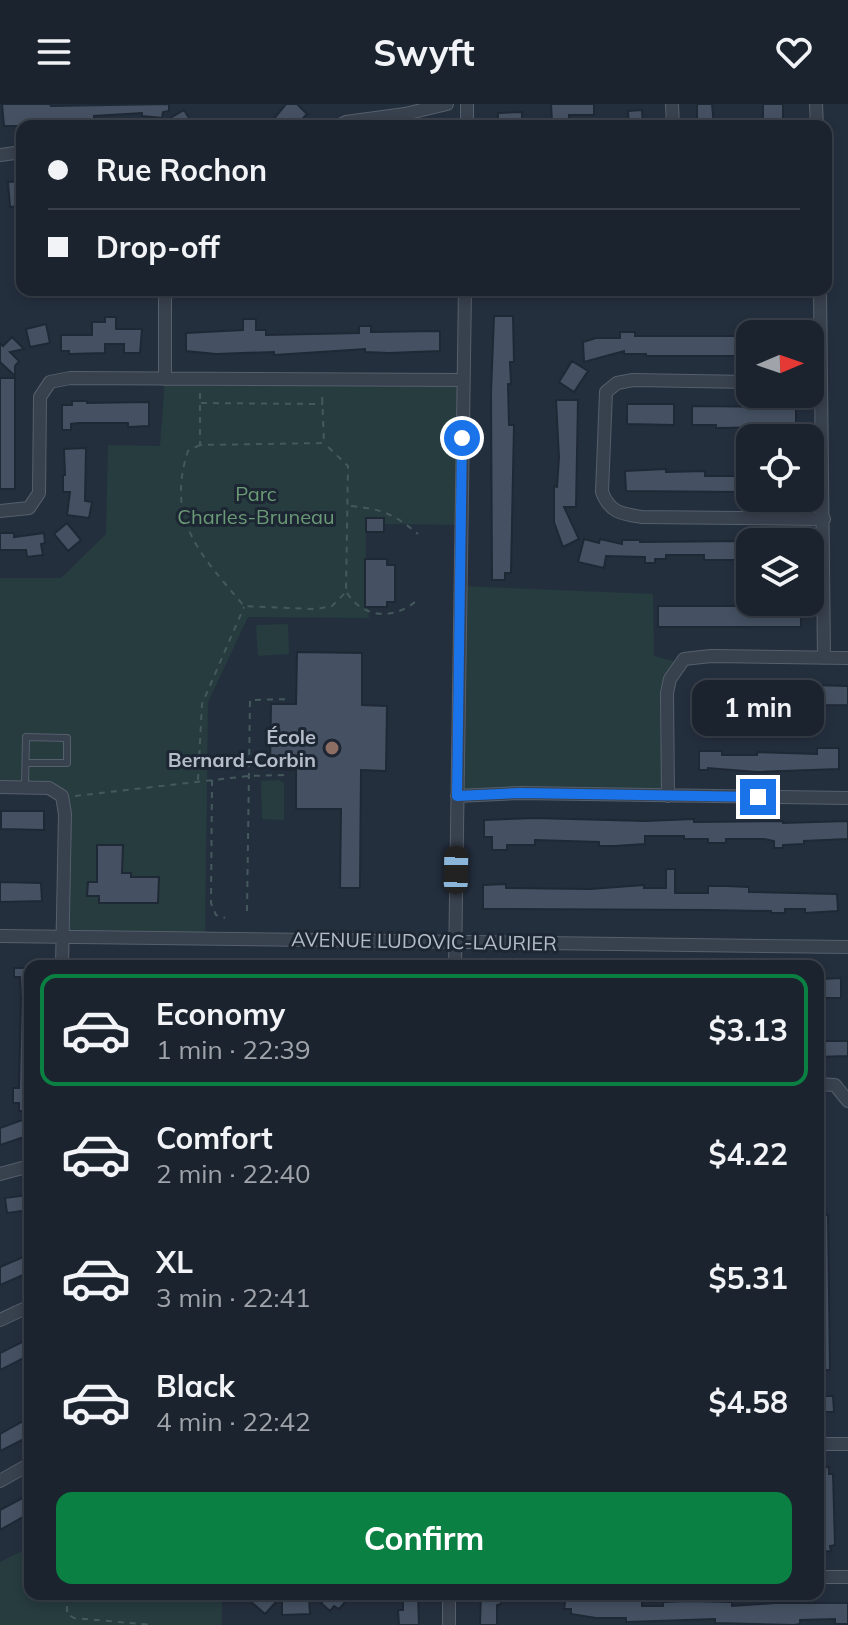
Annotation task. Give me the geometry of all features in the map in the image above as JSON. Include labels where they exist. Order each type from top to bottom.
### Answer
[{"type":"street","points":[[361,120],[447,104]]},
{"type":"street","points":[[165,296],[165,379]]},
{"type":"street","points":[[455,960],[465,296]]},
{"type":"street","points":[[819,320],[820,296]]},
{"type":"street","points":[[0,511],[29,508],[39,493],[40,397],[50,382],[70,378],[462,380]]},
{"type":"street","points":[[736,382],[633,380],[617,383],[606,392],[602,492],[607,505],[617,514],[642,517],[824,519]]},
{"type":"street","points":[[818,408],[824,519],[824,658]]},
{"type":"street","points":[[668,796],[667,693],[670,679],[684,659],[711,656],[848,658]]},
{"type":"street","points":[[0,787],[49,788],[62,796],[65,814],[62,960]]},
{"type":"street","points":[[457,796],[521,793],[848,798]]},
{"type":"street","name":"AVENUE LUDOVIC-LAURIER","points":[[0,936],[848,947]]},
{"type":"street","points":[[824,1084],[835,1085],[848,1101]]},
{"type":"street","points":[[0,1174],[24,1168]]},
{"type":"street","points":[[0,1320],[24,1309]]},
{"type":"street","points":[[824,1444],[848,1444]]},
{"type":"street","points":[[0,1481],[24,1467]]},
{"type":"street","points":[[824,1577],[848,1577]]},
{"type":"street","points":[[449,1600],[449,1625]]},
{"type":"lane","points":[[25,787],[26,737],[67,738],[67,763],[26,763]]},
{"type":"path","points":[[199,379],[200,445]]},
{"type":"path","points":[[322,379],[324,443]]},
{"type":"path","points":[[200,403],[323,404]]},
{"type":"path","points":[[346,592],[332,606],[316,609],[244,606],[204,558],[187,531],[181,497],[181,472],[188,451],[200,445],[324,443],[348,466],[346,592],[353,603],[371,614],[402,613],[415,602]]},
{"type":"path","points":[[348,506],[370,508],[397,517],[418,534]]},
{"type":"path","points":[[198,781],[202,704],[244,606]]},
{"type":"path","points":[[247,911],[250,700],[291,699]]},
{"type":"path","points":[[62,796],[248,776],[285,775]]},
{"type":"path","points":[[212,780],[211,903],[216,915],[225,918]]},
{"type":"path","points":[[67,1600],[67,1614],[74,1618],[153,1625]]},
{"type":"green space","name":"Parc Charles-Bruneau","points":[[165,379],[462,380],[461,525],[385,524],[384,532],[366,532],[365,607],[368,607],[369,618],[248,617],[208,702],[205,938],[64,937],[62,797],[49,788],[0,787],[0,578],[61,578],[106,534],[108,445],[160,446]]},
{"type":"green space","points":[[461,586],[653,594],[654,656],[681,663],[671,678],[668,793],[457,794]]},
{"type":"green space","points":[[288,624],[289,654],[258,656],[256,625]]},
{"type":"green space","points":[[279,780],[284,783],[284,820],[262,819],[261,781]]},
{"type":"green space","points":[[24,1550],[24,1600],[222,1600],[222,1625],[0,1625],[0,1562]]},
{"type":"building","points":[[2,104],[169,104],[169,111],[163,112],[162,118],[142,116],[142,113],[94,116],[94,120],[16,120],[16,126],[4,126]]},
{"type":"building","points":[[286,104],[297,104],[307,114],[302,120],[273,120]]},
{"type":"building","points":[[551,104],[594,104],[594,115],[569,115],[569,120],[552,120]]},
{"type":"building","points":[[697,104],[712,104],[713,120],[697,120]]},
{"type":"building","points":[[763,104],[783,104],[783,120],[763,120]]},
{"type":"building","points":[[184,110],[190,120],[167,120]]},
{"type":"building","points":[[642,110],[643,120],[629,120],[628,111]]},
{"type":"building","points":[[522,112],[522,120],[498,120],[498,113]]},
{"type":"building","points":[[16,181],[16,206],[10,207],[8,182]]},
{"type":"building","points":[[494,316],[513,316],[514,362],[510,362],[511,384],[508,384],[509,425],[514,425],[511,573],[505,573],[505,580],[492,580],[491,393]]},
{"type":"building","points":[[105,317],[116,317],[116,329],[142,329],[140,353],[124,353],[124,344],[105,344],[105,353],[69,354],[69,351],[61,351],[61,335],[92,335],[92,322],[105,322]]},
{"type":"building","points":[[243,319],[256,319],[256,330],[266,330],[266,335],[359,333],[359,326],[371,326],[371,332],[440,331],[440,351],[389,353],[365,352],[365,349],[274,355],[274,352],[216,354],[186,351],[186,333],[243,330]]},
{"type":"building","points":[[46,324],[50,343],[30,347],[26,329]]},
{"type":"building","points":[[620,332],[635,332],[635,336],[736,336],[736,356],[646,356],[624,354],[624,351],[584,362],[583,342],[596,338],[620,338]]},
{"type":"building","points":[[12,337],[24,349],[10,352],[19,361],[15,366],[15,376],[0,362],[0,343],[3,346]]},
{"type":"building","points":[[572,361],[588,371],[574,392],[559,382]]},
{"type":"building","points":[[0,378],[15,378],[15,489],[0,489]]},
{"type":"building","points":[[556,400],[578,400],[576,507],[564,507],[579,539],[563,547],[554,522],[554,486],[557,487],[559,457]]},
{"type":"building","points":[[72,401],[149,402],[149,426],[79,423],[71,424],[71,430],[62,430],[62,405],[72,405]]},
{"type":"building","points":[[627,404],[674,404],[674,425],[627,424]]},
{"type":"building","points":[[692,406],[796,408],[796,424],[736,424],[736,428],[716,428],[716,425],[692,425]]},
{"type":"building","points":[[86,448],[85,501],[92,502],[89,518],[67,515],[70,492],[63,492],[64,449]]},
{"type":"building","points":[[666,469],[666,472],[705,471],[705,476],[736,476],[736,492],[626,491],[625,471]]},
{"type":"building","points":[[366,518],[384,518],[384,532],[366,532]]},
{"type":"building","points":[[67,523],[81,540],[68,551],[54,534]]},
{"type":"building","points":[[0,533],[14,533],[14,537],[44,533],[45,543],[41,544],[43,555],[27,557],[26,550],[0,550]]},
{"type":"building","points":[[584,539],[622,544],[622,540],[736,541],[736,560],[704,560],[704,555],[666,555],[666,559],[645,563],[645,557],[606,556],[604,568],[578,562]]},
{"type":"building","points":[[365,559],[387,559],[387,565],[395,565],[395,602],[387,602],[387,607],[365,607]]},
{"type":"building","points":[[658,606],[736,606],[736,616],[801,616],[801,627],[658,627]]},
{"type":"building","points":[[297,652],[362,653],[362,705],[387,706],[386,771],[361,770],[360,888],[340,888],[341,809],[296,809],[296,770],[270,769],[271,704],[296,704]]},
{"type":"building","points":[[697,685],[848,686],[848,705],[729,706],[729,703],[697,703]]},
{"type":"building","points":[[817,748],[839,748],[839,769],[757,772],[699,770],[699,751],[722,751],[722,755],[757,755],[757,752],[817,754]]},
{"type":"building","points":[[1,811],[44,811],[44,830],[1,829]]},
{"type":"building","points":[[534,818],[783,823],[848,821],[848,839],[804,841],[804,844],[774,848],[774,841],[764,839],[726,839],[726,843],[708,843],[708,839],[684,839],[684,836],[645,836],[645,844],[599,846],[599,842],[535,840],[535,845],[507,845],[507,850],[492,850],[492,837],[484,837],[484,820]]},
{"type":"building","points":[[97,845],[123,845],[122,873],[131,873],[131,877],[159,877],[158,903],[99,903],[99,896],[87,896],[88,882],[97,882]]},
{"type":"building","points":[[666,869],[675,869],[675,893],[708,893],[708,886],[726,886],[749,887],[749,892],[837,894],[838,911],[483,909],[483,885],[590,889],[644,885],[644,888],[666,888]]},
{"type":"building","points":[[0,882],[41,883],[42,901],[0,902]]},
{"type":"building","points":[[14,968],[24,968],[24,1111],[19,1111],[19,1103],[13,1103],[13,1088],[19,1088],[21,998],[20,977],[14,977]]},
{"type":"building","points":[[841,978],[841,998],[824,998],[824,979]]},
{"type":"building","points":[[824,1041],[848,1041],[848,1056],[824,1057]]},
{"type":"building","points":[[24,1119],[24,1137],[0,1145],[0,1128]]},
{"type":"building","points":[[24,1195],[24,1211],[7,1213],[5,1198]]},
{"type":"building","points":[[824,1215],[828,1215],[830,1370],[824,1370]]},
{"type":"building","points":[[24,1257],[24,1275],[0,1285],[0,1267]]},
{"type":"building","points":[[24,1341],[24,1358],[0,1370],[0,1353]]},
{"type":"building","points":[[824,1396],[833,1396],[834,1412],[824,1412]]},
{"type":"building","points":[[24,1421],[24,1439],[0,1451],[0,1434]]},
{"type":"building","points":[[824,1467],[829,1467],[829,1474],[833,1474],[835,1545],[830,1546],[831,1551],[824,1552]]},
{"type":"building","points":[[24,1497],[24,1516],[0,1530],[0,1510]]},
{"type":"building","points":[[249,1600],[277,1601],[265,1614]]},
{"type":"building","points":[[282,1600],[309,1600],[310,1614],[282,1615]]},
{"type":"building","points":[[324,1600],[347,1600],[339,1609],[334,1606],[330,1611],[321,1603]]},
{"type":"building","points":[[403,1600],[418,1600],[419,1625],[399,1625],[398,1610],[403,1610]]},
{"type":"building","points":[[481,1600],[501,1600],[501,1604],[497,1605],[497,1625],[480,1625]]},
{"type":"building","points":[[565,1600],[642,1600],[642,1606],[689,1601],[732,1602],[732,1606],[848,1603],[848,1624],[835,1624],[835,1619],[800,1620],[800,1624],[794,1625],[715,1623],[715,1619],[626,1622],[626,1618],[596,1618],[571,1614],[571,1609],[564,1609]]},
{"type":"place","name":"École Bernard-Corbin","points":[[332,748]]},
{"type":"route","points":[[462,438],[457,796],[521,793],[758,797]]}]
